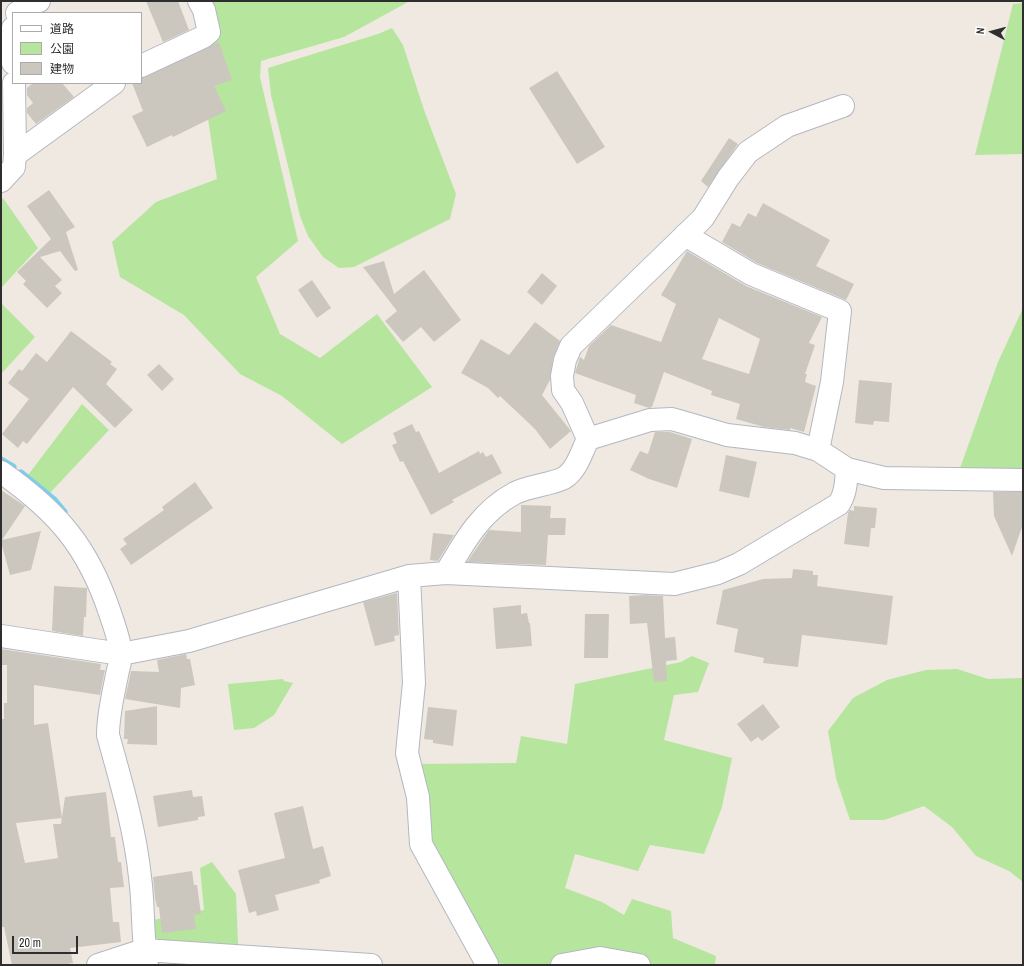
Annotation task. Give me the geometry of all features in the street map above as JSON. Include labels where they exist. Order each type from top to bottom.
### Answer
[{"type":"street","points":[[17,12],[29,4],[39,1]]},
{"type":"street","points":[[142,66],[203,37],[209,32],[204,10],[199,1]]},
{"type":"street","points":[[1,181],[14,167],[14,84]]},
{"type":"street","points":[[15,155],[113,84]]},
{"type":"street","points":[[588,439],[572,403],[563,390],[562,376],[565,360],[571,346],[703,218],[728,178],[748,152],[787,126],[843,106]]},
{"type":"street","points":[[685,235],[751,274],[840,311],[832,382],[818,450]]},
{"type":"street","points":[[446,573],[470,533],[485,515],[514,494],[564,478],[576,465],[588,439],[650,420],[672,419],[686,421],[727,435],[795,443],[818,450],[847,469],[884,478],[1023,480]]},
{"type":"street","points":[[1,636],[121,654],[189,641],[409,576],[446,573],[674,584],[718,573],[739,564],[839,504],[846,486],[847,469]]},
{"type":"street","points":[[1,472],[29,492],[53,514],[84,553],[96,574],[105,598],[121,654],[108,720],[108,735],[131,822],[140,877],[145,958]]},
{"type":"street","points":[[409,576],[414,683],[407,752],[418,797],[421,844],[486,965]]},
{"type":"street","points":[[98,965],[145,958],[371,965]]},
{"type":"street","points":[[562,965],[600,958],[639,965]]},
{"type":"green space","points":[[209,1],[410,1],[344,37],[261,61],[260,77],[298,241],[256,277],[280,334],[320,358],[377,314],[432,387],[342,444],[282,396],[240,374],[184,315],[120,277],[112,242],[156,202],[217,179],[202,78]]},
{"type":"green space","points":[[1023,3],[1023,154],[975,155],[1013,4]]},
{"type":"green space","points":[[392,28],[403,45],[424,110],[456,194],[450,219],[354,267],[339,268],[323,257],[308,236],[300,216],[271,95],[268,68],[378,34]]},
{"type":"green space","points":[[3,198],[38,248],[1,288],[1,200]]},
{"type":"green space","points":[[1,303],[35,337],[1,374]]},
{"type":"green space","points":[[1023,308],[1023,471],[959,471],[998,362]]},
{"type":"green space","points":[[82,404],[109,430],[49,494],[28,475]]},
{"type":"green space","points":[[692,656],[709,663],[698,692],[674,695],[664,740],[732,758],[722,807],[704,854],[650,845],[638,871],[575,854],[565,888],[602,902],[624,915],[632,899],[671,911],[673,938],[716,956],[715,965],[513,965],[489,962],[426,855],[418,764],[516,763],[521,736],[567,744],[575,684],[681,662]]},
{"type":"green space","points":[[957,669],[988,679],[1023,678],[1023,882],[1009,871],[976,856],[952,827],[924,806],[884,820],[850,820],[836,778],[828,731],[853,698],[887,680],[926,670]]},
{"type":"green space","points":[[283,679],[284,681],[293,683],[274,715],[254,728],[234,730],[228,684]]},
{"type":"green space","points":[[212,862],[236,894],[238,945],[159,943],[155,937],[153,920],[204,910],[200,868]]},
{"type":"building","points":[[146,1],[178,1],[189,30],[163,42]]},
{"type":"building","points":[[219,42],[232,80],[214,86],[226,111],[173,137],[172,135],[147,147],[132,116],[143,111],[132,84],[142,84],[142,78]]},
{"type":"building","points":[[557,71],[605,147],[577,164],[529,88]]},
{"type":"building","points":[[32,84],[63,84],[74,97],[36,124],[27,113],[27,108],[33,103],[27,95],[27,88]]},
{"type":"building","points":[[729,138],[738,144],[708,187],[701,181]]},
{"type":"building","points":[[49,190],[75,227],[66,232],[78,270],[75,271],[60,251],[40,257],[62,280],[55,286],[62,293],[47,308],[23,284],[26,281],[17,272],[51,239],[27,206]]},
{"type":"building","points":[[763,203],[830,240],[816,266],[854,284],[846,300],[757,263],[722,242],[732,223],[740,227],[748,213],[756,217]]},
{"type":"building","points":[[687,251],[746,286],[822,317],[809,343],[815,345],[805,374],[807,374],[805,382],[816,386],[804,432],[790,428],[790,430],[764,427],[736,419],[740,404],[711,395],[712,391],[664,372],[652,407],[649,408],[634,403],[636,395],[575,373],[580,357],[584,360],[589,346],[611,325],[661,342],[676,304],[661,295]],"holes":[[[719,318],[760,339],[749,374],[702,359]]]},
{"type":"building","points":[[384,261],[394,294],[424,270],[461,320],[434,342],[421,327],[403,342],[385,321],[397,311],[363,267]]},
{"type":"building","points":[[542,273],[557,286],[542,305],[527,292]]},
{"type":"building","points":[[312,280],[331,308],[317,318],[298,290]]},
{"type":"building","points":[[535,322],[560,341],[553,358],[550,380],[542,395],[571,431],[550,449],[535,429],[500,396],[498,398],[488,388],[461,373],[481,339],[509,355]]},
{"type":"building","points":[[71,331],[112,362],[110,364],[117,369],[106,384],[133,410],[115,428],[73,387],[27,444],[23,441],[18,448],[2,434],[29,399],[8,383],[19,369],[22,371],[36,353],[47,362]]},
{"type":"building","points":[[159,364],[174,379],[162,391],[147,375]]},
{"type":"building","points":[[859,380],[892,383],[889,422],[874,421],[873,425],[855,423]]},
{"type":"building","points":[[412,424],[416,432],[419,431],[439,473],[479,451],[480,454],[483,452],[486,457],[492,454],[502,473],[452,500],[454,502],[431,515],[403,461],[400,462],[392,445],[397,443],[393,433]]},
{"type":"building","points":[[655,432],[670,432],[692,439],[677,488],[649,479],[630,470],[640,451],[648,454]]},
{"type":"building","points":[[726,455],[757,462],[749,498],[719,491]]},
{"type":"building","points":[[195,482],[213,508],[131,565],[120,549],[127,544],[123,539],[164,510],[162,507]]},
{"type":"building","points":[[1,490],[25,506],[2,540],[41,531],[31,570],[10,575],[1,542]]},
{"type":"building","points":[[993,492],[1023,492],[1023,524],[1012,556],[994,516]]},
{"type":"building","points":[[521,505],[551,506],[550,518],[566,518],[565,535],[548,535],[546,565],[467,562],[489,530],[521,532]]},
{"type":"building","points":[[854,506],[877,508],[875,528],[871,528],[869,547],[844,544],[848,513],[850,510],[854,511]]},
{"type":"building","points":[[433,533],[454,535],[438,561],[430,560]]},
{"type":"building","points":[[793,569],[813,571],[813,575],[818,575],[817,586],[893,596],[887,645],[802,635],[798,667],[763,663],[764,658],[734,652],[738,629],[716,624],[723,590],[763,579],[792,578]]},
{"type":"building","points":[[54,586],[87,588],[86,617],[84,617],[83,636],[52,631]]},
{"type":"building","points":[[397,593],[399,635],[394,636],[395,641],[375,646],[363,602]]},
{"type":"building","points":[[629,596],[663,596],[665,638],[675,637],[677,660],[666,661],[667,681],[654,682],[647,623],[630,624]]},
{"type":"building","points":[[521,605],[521,614],[527,613],[530,623],[532,646],[496,649],[493,608]]},
{"type":"building","points":[[585,614],[609,614],[608,658],[584,658]]},
{"type":"building","points":[[1,649],[101,664],[100,670],[105,670],[100,695],[34,685],[34,725],[48,723],[62,818],[65,797],[106,792],[111,837],[115,837],[118,862],[121,862],[124,887],[110,888],[113,922],[119,922],[121,942],[70,948],[73,963],[61,965],[12,965],[4,927],[1,927],[1,719],[4,719],[4,703],[7,703],[7,665],[1,665]],"holes":[[[62,818],[61,824],[53,824],[58,858],[25,863],[16,823]]]},
{"type":"building","points":[[186,654],[187,659],[190,659],[195,685],[181,688],[180,708],[125,699],[131,671],[159,672],[157,660]]},
{"type":"building","points":[[763,704],[780,727],[762,741],[758,737],[751,742],[737,724]]},
{"type":"building","points":[[157,706],[157,745],[127,744],[128,739],[124,739],[125,711]]},
{"type":"building","points":[[428,707],[457,710],[453,746],[433,743],[433,740],[424,739]]},
{"type":"building","points":[[192,790],[193,797],[202,796],[205,816],[198,817],[198,820],[158,827],[153,796]]},
{"type":"building","points":[[303,806],[313,849],[323,846],[331,876],[319,880],[320,883],[275,895],[279,910],[257,916],[256,911],[249,913],[238,870],[285,858],[274,813]]},
{"type":"building","points":[[192,871],[194,885],[197,885],[201,914],[194,915],[196,929],[162,933],[159,907],[157,907],[155,899],[153,877]]},
{"type":"waterway","points":[[1,460],[13,467]]},
{"type":"waterway","points":[[21,473],[54,500],[64,512]]}]
